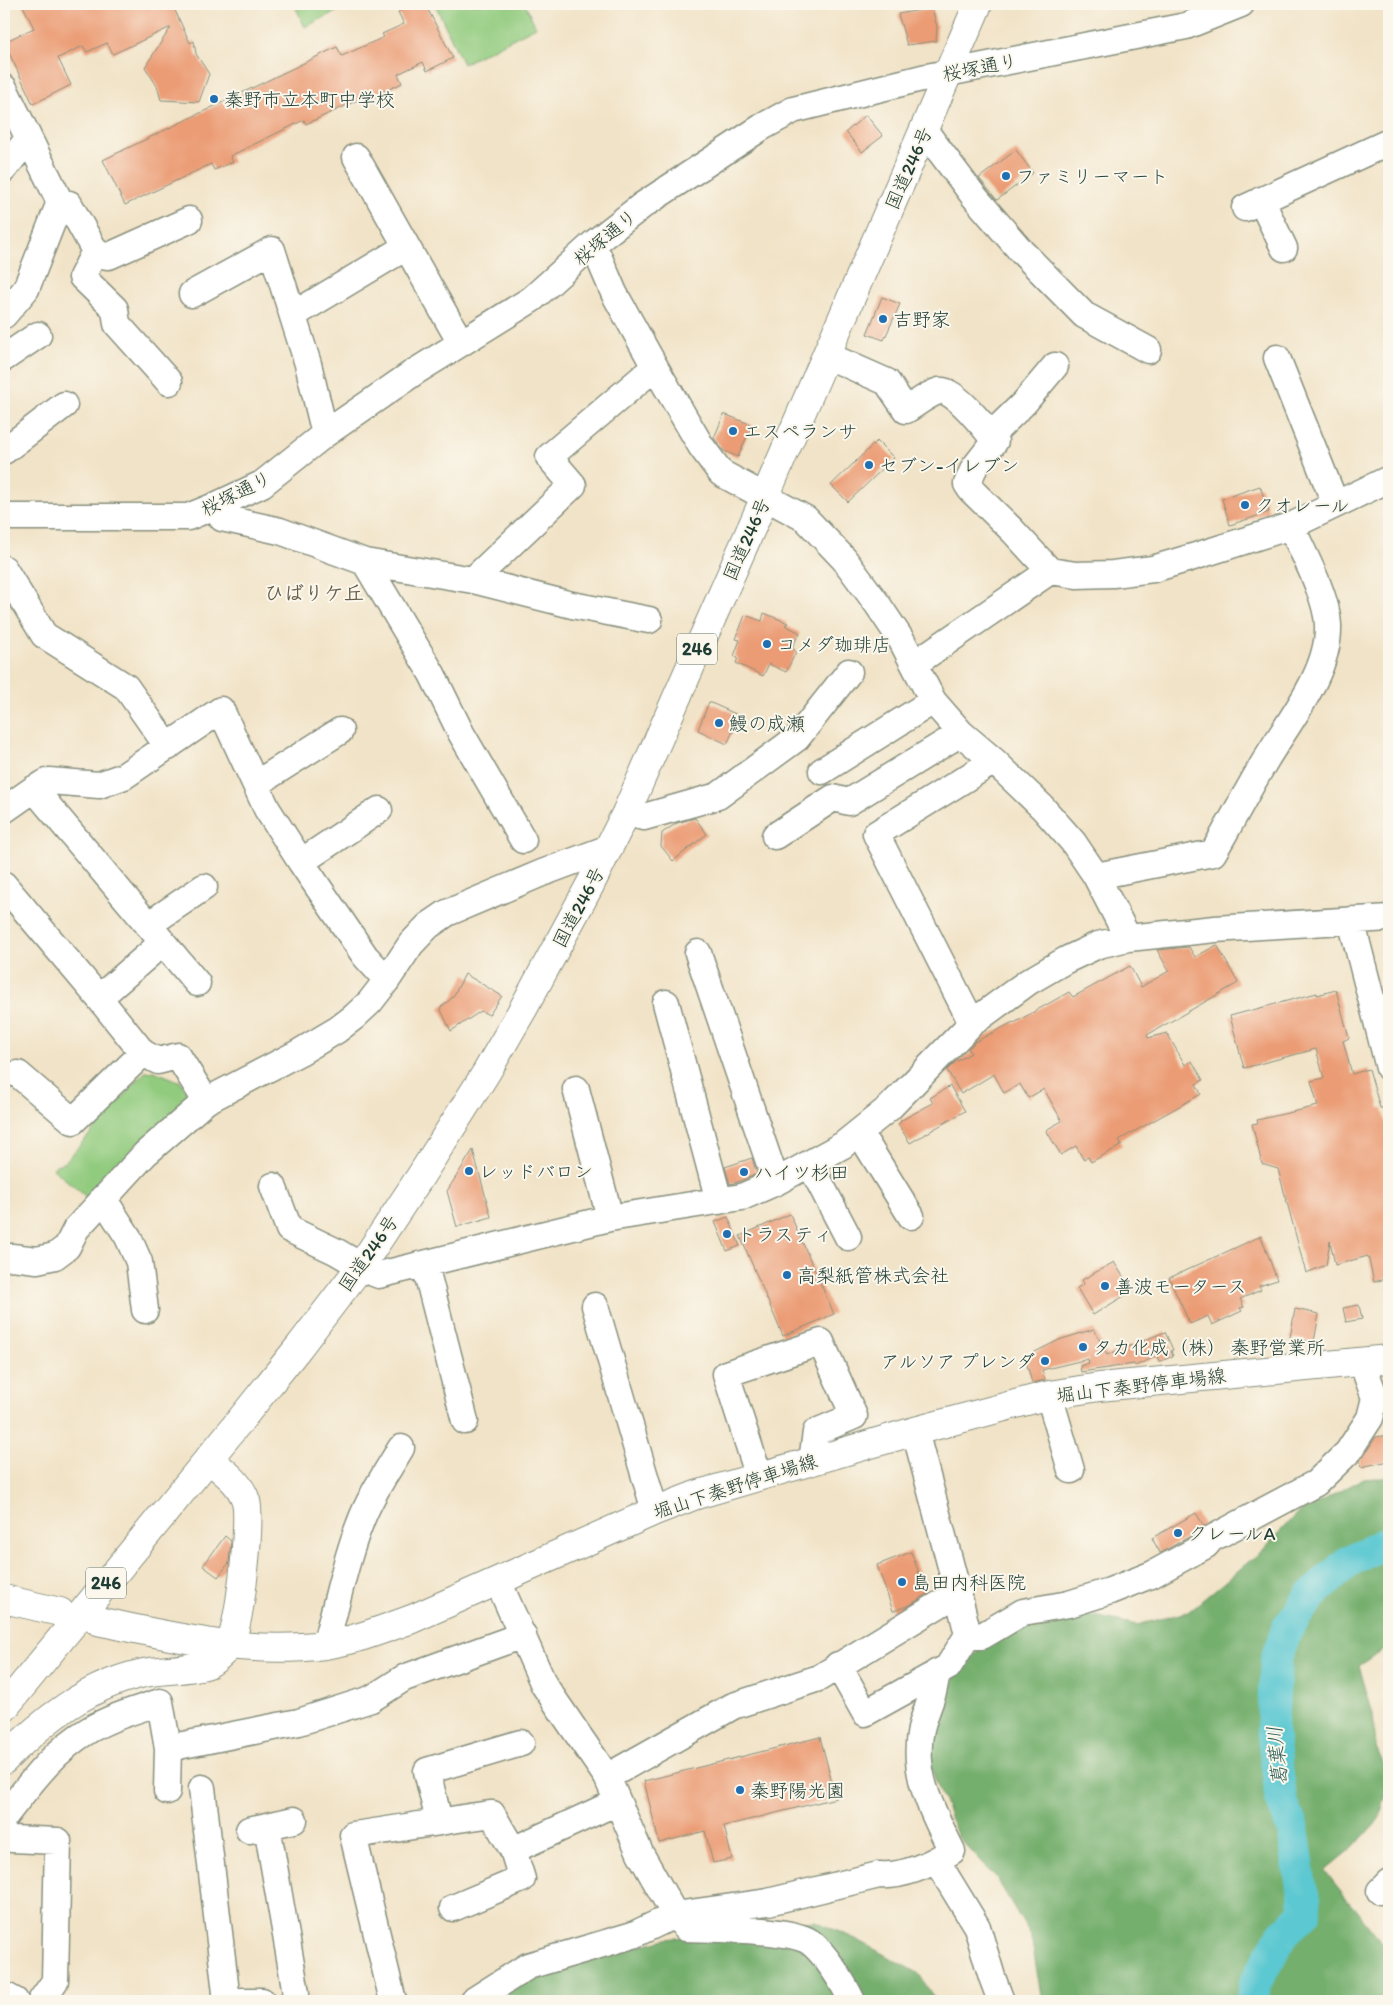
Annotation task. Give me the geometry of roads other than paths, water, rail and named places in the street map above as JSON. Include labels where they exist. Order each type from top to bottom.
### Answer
[{"type":"main road","name":"国道246号","points":[[4,1708],[299,1347],[361,1266],[486,1073],[524,1008],[626,813],[978,4]]},
{"type":"main road","name":"堀山下秦野停車場線","points":[[98,1621],[229,1646],[260,1648],[325,1644],[384,1630],[412,1620],[655,1511],[696,1495],[1049,1395],[1099,1387],[1389,1359]]},
{"type":"main road","points":[[4,1760],[59,1710],[106,1684],[144,1673],[207,1664],[229,1646],[236,1624],[246,1551],[248,1518],[246,1501],[240,1490],[233,1480],[209,1458]]},
{"type":"main road","points":[[4,1599],[60,1612]]},
{"type":"street","name":"桜塚通り","points":[[4,517],[188,517],[262,484],[325,434],[413,373],[532,299],[593,244],[643,205],[762,127],[793,110],[949,73],[1186,26],[1240,4]]},
{"type":"street","points":[[4,88],[60,202],[26,289],[4,315]]},
{"type":"street","points":[[924,130],[973,195],[1021,251],[1084,315],[1148,350]]},
{"type":"street","points":[[4,169],[28,139]]},
{"type":"street","points":[[1284,248],[1253,204],[1389,142]]},
{"type":"street","points":[[356,157],[461,343]]},
{"type":"street","points":[[60,202],[69,204],[95,251],[101,255],[109,256],[189,220]]},
{"type":"street","points":[[593,244],[614,293],[655,367],[701,446],[721,473],[806,519],[844,559],[878,605],[906,662],[933,701],[961,734],[994,761],[1042,807],[1072,842],[1096,876],[1128,938]]},
{"type":"street","points":[[293,315],[406,247]]},
{"type":"street","points":[[192,294],[272,250],[308,364],[325,434]]},
{"type":"street","points":[[95,251],[82,278],[115,309],[117,324],[169,382]]},
{"type":"street","points":[[4,358],[38,334]]},
{"type":"street","points":[[826,355],[887,382],[906,410],[939,391],[945,390],[954,396],[995,441],[974,468],[967,484],[1050,571],[1076,575],[1112,574],[1153,569],[1291,526],[1335,503],[1389,479]]},
{"type":"street","points":[[1277,358],[1335,503]]},
{"type":"street","points":[[991,435],[1024,404],[1055,366]]},
{"type":"street","points":[[473,580],[573,485],[549,457],[655,367]]},
{"type":"street","points":[[4,451],[64,405]]},
{"type":"street","points":[[215,506],[222,518],[280,531],[366,562],[473,580],[572,605],[649,620]]},
{"type":"street","points":[[1096,876],[1214,854],[1266,760],[1295,715],[1315,676],[1326,647],[1328,624],[1322,599],[1291,526]]},
{"type":"street","points":[[366,562],[432,674],[462,733],[523,840]]},
{"type":"street","points":[[4,569],[44,636],[126,687],[168,747]]},
{"type":"street","points":[[906,662],[1050,571]]},
{"type":"street","points":[[626,813],[644,817],[672,808],[697,804],[718,796],[797,738],[849,672]]},
{"type":"street","points":[[822,771],[933,701]]},
{"type":"street","points":[[4,810],[49,781],[99,785],[124,776],[221,710],[267,809],[365,956],[387,980]]},
{"type":"street","points":[[256,784],[340,731]]},
{"type":"street","points":[[775,836],[833,798],[849,802],[961,734]]},
{"type":"street","points":[[797,738],[811,760],[822,771],[833,798]]},
{"type":"street","points":[[972,1023],[876,834],[994,761]]},
{"type":"street","points":[[34,789],[197,983]]},
{"type":"street","points":[[301,862],[379,810]]},
{"type":"street","points":[[4,1258],[12,1256],[37,1260],[55,1256],[67,1247],[76,1229],[145,1154],[206,1101],[300,1052],[337,1030],[370,1002],[411,944],[428,926],[447,913],[542,873],[609,848]]},
{"type":"street","points":[[4,885],[143,1053],[158,1062],[178,1056],[206,1101]]},
{"type":"street","points":[[99,998],[155,934],[204,887]]},
{"type":"street","points":[[273,1186],[289,1229],[337,1252],[371,1272],[379,1274],[610,1218],[742,1197],[776,1182],[843,1145],[889,1108],[972,1023],[1028,982],[1066,960],[1098,945],[1128,938],[1215,929],[1389,918]]},
{"type":"street","points":[[1351,920],[1389,1068]]},
{"type":"street","points":[[698,953],[776,1182]]},
{"type":"street","points":[[666,1003],[719,1201]]},
{"type":"street","points":[[18,1073],[73,1121],[143,1053]]},
{"type":"street","points":[[576,1089],[610,1218]]},
{"type":"street","points":[[859,1132],[911,1216]]},
{"type":"street","points":[[810,1164],[848,1237]]},
{"type":"street","points":[[103,1198],[128,1236],[139,1262],[145,1310]]},
{"type":"street","points":[[425,1264],[465,1421]]},
{"type":"street","points":[[594,1306],[655,1511]]},
{"type":"street","points":[[758,1477],[726,1374],[821,1342],[854,1416],[816,1432],[812,1461]]},
{"type":"street","points":[[968,1635],[982,1636],[1023,1612],[1069,1604],[1153,1574],[1206,1545],[1211,1539],[1316,1483],[1348,1452],[1370,1418],[1375,1398],[1362,1362]]},
{"type":"street","points":[[1049,1395],[1071,1470]]},
{"type":"street","points":[[838,1665],[865,1713],[948,1667],[968,1635],[915,1432]]},
{"type":"street","points":[[325,1644],[348,1556],[360,1524],[372,1497],[401,1448]]},
{"type":"street","points":[[498,1581],[544,1685],[607,1777],[640,1853],[675,1915],[686,1928],[766,1932],[797,1936],[811,1943],[824,1958],[852,2001]]},
{"type":"street","points":[[607,1777],[733,1706],[819,1678],[958,1593]]},
{"type":"street","points":[[168,1748],[299,1722],[353,1705],[371,1699],[404,1678],[523,1635]]},
{"type":"street","points":[[474,2001],[528,1966],[633,1936],[675,1915],[768,1902],[880,1875],[893,1876],[936,1860],[952,1851],[926,1799],[919,1771],[918,1740],[924,1711],[936,1687],[936,1674]]},
{"type":"street","points":[[4,1817],[44,1766],[63,1748],[89,1729],[123,1714],[160,1702],[168,1748],[167,1790]]},
{"type":"street","points":[[439,1821],[427,1771],[521,1743]]},
{"type":"street","points":[[202,1788],[225,2001],[262,2001]]},
{"type":"street","points":[[512,1850],[617,1802]]},
{"type":"street","points":[[393,2001],[353,1835],[492,1814],[512,1850],[522,1879],[453,1908]]},
{"type":"street","points":[[293,2001],[296,1993],[258,1828],[294,1820]]},
{"type":"street","points":[[4,1834],[11,1838],[58,1841],[55,1981],[41,2001]]},
{"type":"street","points":[[936,1860],[977,1928],[1001,2001]]},
{"type":"street","points":[[4,1994],[15,2001]]},
{"type":"waterway","name":"葛葉川","points":[[1253,2001],[1255,1983],[1283,1934],[1306,1912],[1293,1830],[1281,1798],[1272,1728],[1276,1659],[1287,1629],[1311,1596],[1349,1561],[1389,1541]]},
{"type":"place","name":"秦野市立本町中学校","points":[[214,99]]},
{"type":"place","name":"ファミリーマート","points":[[1006,176]]},
{"type":"place","name":"吉野家","points":[[883,319]]},
{"type":"place","name":"エスペランサ","points":[[733,431]]},
{"type":"place","name":"セブン-イレブン","points":[[869,465]]},
{"type":"place","name":"クオレール","points":[[1245,505]]},
{"type":"place","name":"コメダ珈琲店","points":[[767,644]]},
{"type":"place","name":"鰻の成瀬","points":[[719,723]]},
{"type":"place","name":"レッドバロン","points":[[469,1171]]},
{"type":"place","name":"ハイツ杉田","points":[[744,1172]]},
{"type":"place","name":"トラスティ","points":[[727,1234]]},
{"type":"place","name":"高梨紙管株式会社","points":[[787,1275]]},
{"type":"place","name":"善波モータース","points":[[1105,1286]]},
{"type":"place","name":"タカ化成（株） 秦野営業所","points":[[1083,1347]]},
{"type":"place","name":"アルソア プレンダ","points":[[1045,1361]]},
{"type":"place","name":"クレールA","points":[[1178,1533]]},
{"type":"place","name":"島田内科医院","points":[[902,1582]]},
{"type":"place","name":"秦野陽光園","points":[[740,1790]]},
{"type":"district","name":"ひばりケ丘","points":[[314,593]]}]
